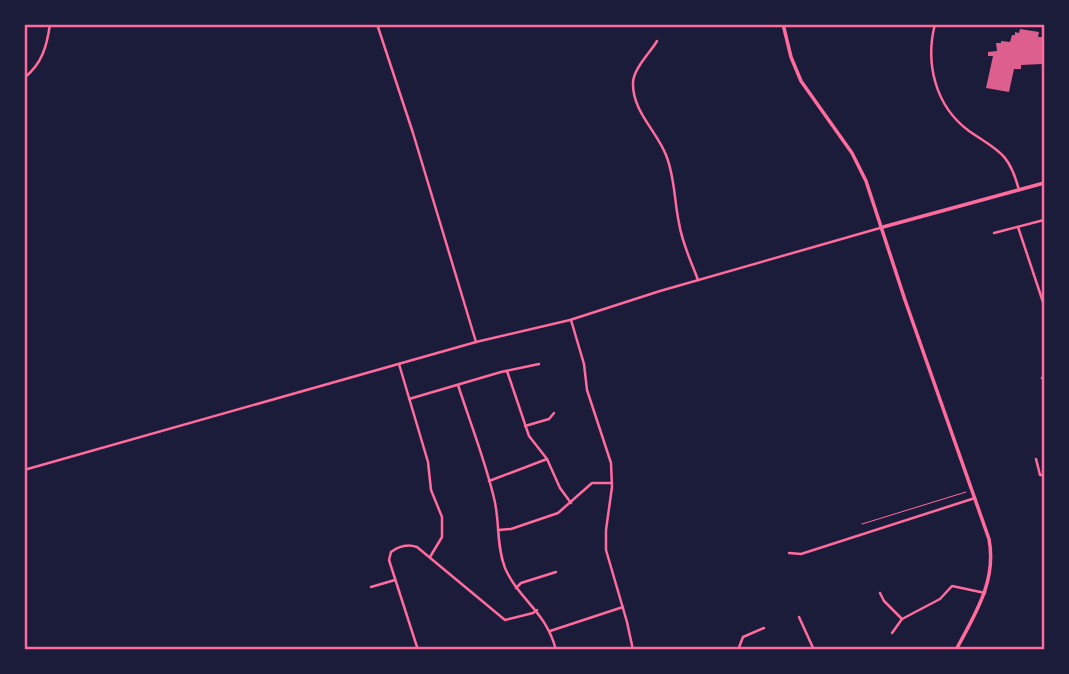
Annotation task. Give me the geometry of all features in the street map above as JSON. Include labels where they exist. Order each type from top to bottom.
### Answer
[{"type":"main road","points":[[783,24],[791,57],[801,81],[852,153],[866,181],[991,548],[985,593],[956,649]]},
{"type":"main road","points":[[883,227],[1045,183]]},
{"type":"street","points":[[24,78],[34,70],[43,55],[50,24]]},
{"type":"street","points":[[377,24],[410,122],[476,342]]},
{"type":"street","points":[[935,24],[930,45],[931,66],[942,98],[960,123],[1002,153],[1011,165],[1020,190]]},
{"type":"street","points":[[657,41],[636,72],[634,96],[640,112],[669,162],[680,232],[698,280]]},
{"type":"street","points":[[994,233],[1045,219]]},
{"type":"street","points":[[24,470],[399,363],[570,320],[883,227]]},
{"type":"street","points":[[1018,227],[1045,305]]},
{"type":"street","points":[[570,320],[584,364],[587,390],[611,463],[606,550],[633,649]]},
{"type":"street","points":[[399,363],[428,462],[431,491],[442,517],[442,537],[429,557]]},
{"type":"street","points":[[409,399],[539,364]]},
{"type":"street","points":[[507,371],[533,443],[547,460],[559,488],[571,503]]},
{"type":"street","points":[[458,384],[497,509],[502,557],[516,588],[537,610],[550,631],[556,649],[551,649]]},
{"type":"street","points":[[525,426],[549,419],[554,413]]},
{"type":"street","points":[[1036,459],[1042,475]]},
{"type":"street","points":[[489,481],[547,460]]},
{"type":"street","points":[[498,530],[512,529],[551,516],[571,503],[592,483],[612,482]]},
{"type":"street","points":[[789,553],[801,554],[975,499]]},
{"type":"street","points":[[418,649],[389,561],[391,552],[412,545],[505,620],[537,610]]},
{"type":"street","points":[[516,588],[521,583],[556,572]]},
{"type":"street","points":[[371,587],[395,580]]},
{"type":"street","points":[[892,633],[902,619],[940,599],[952,586],[985,593]]},
{"type":"street","points":[[880,593],[884,601],[902,619]]},
{"type":"street","points":[[550,631],[623,607]]},
{"type":"street","points":[[799,617],[814,649]]},
{"type":"street","points":[[738,649],[743,637],[764,628]]},
{"type":"path","points":[[862,524],[966,492]]},
{"type":"building","points":[[1020,29],[1039,32],[1038,37],[1042,37],[1044,44],[1043,64],[1021,65],[1021,69],[1014,69],[1009,92],[986,88],[993,56],[988,56],[988,52],[997,51],[996,43],[1010,42],[1012,35],[1019,33]]}]
